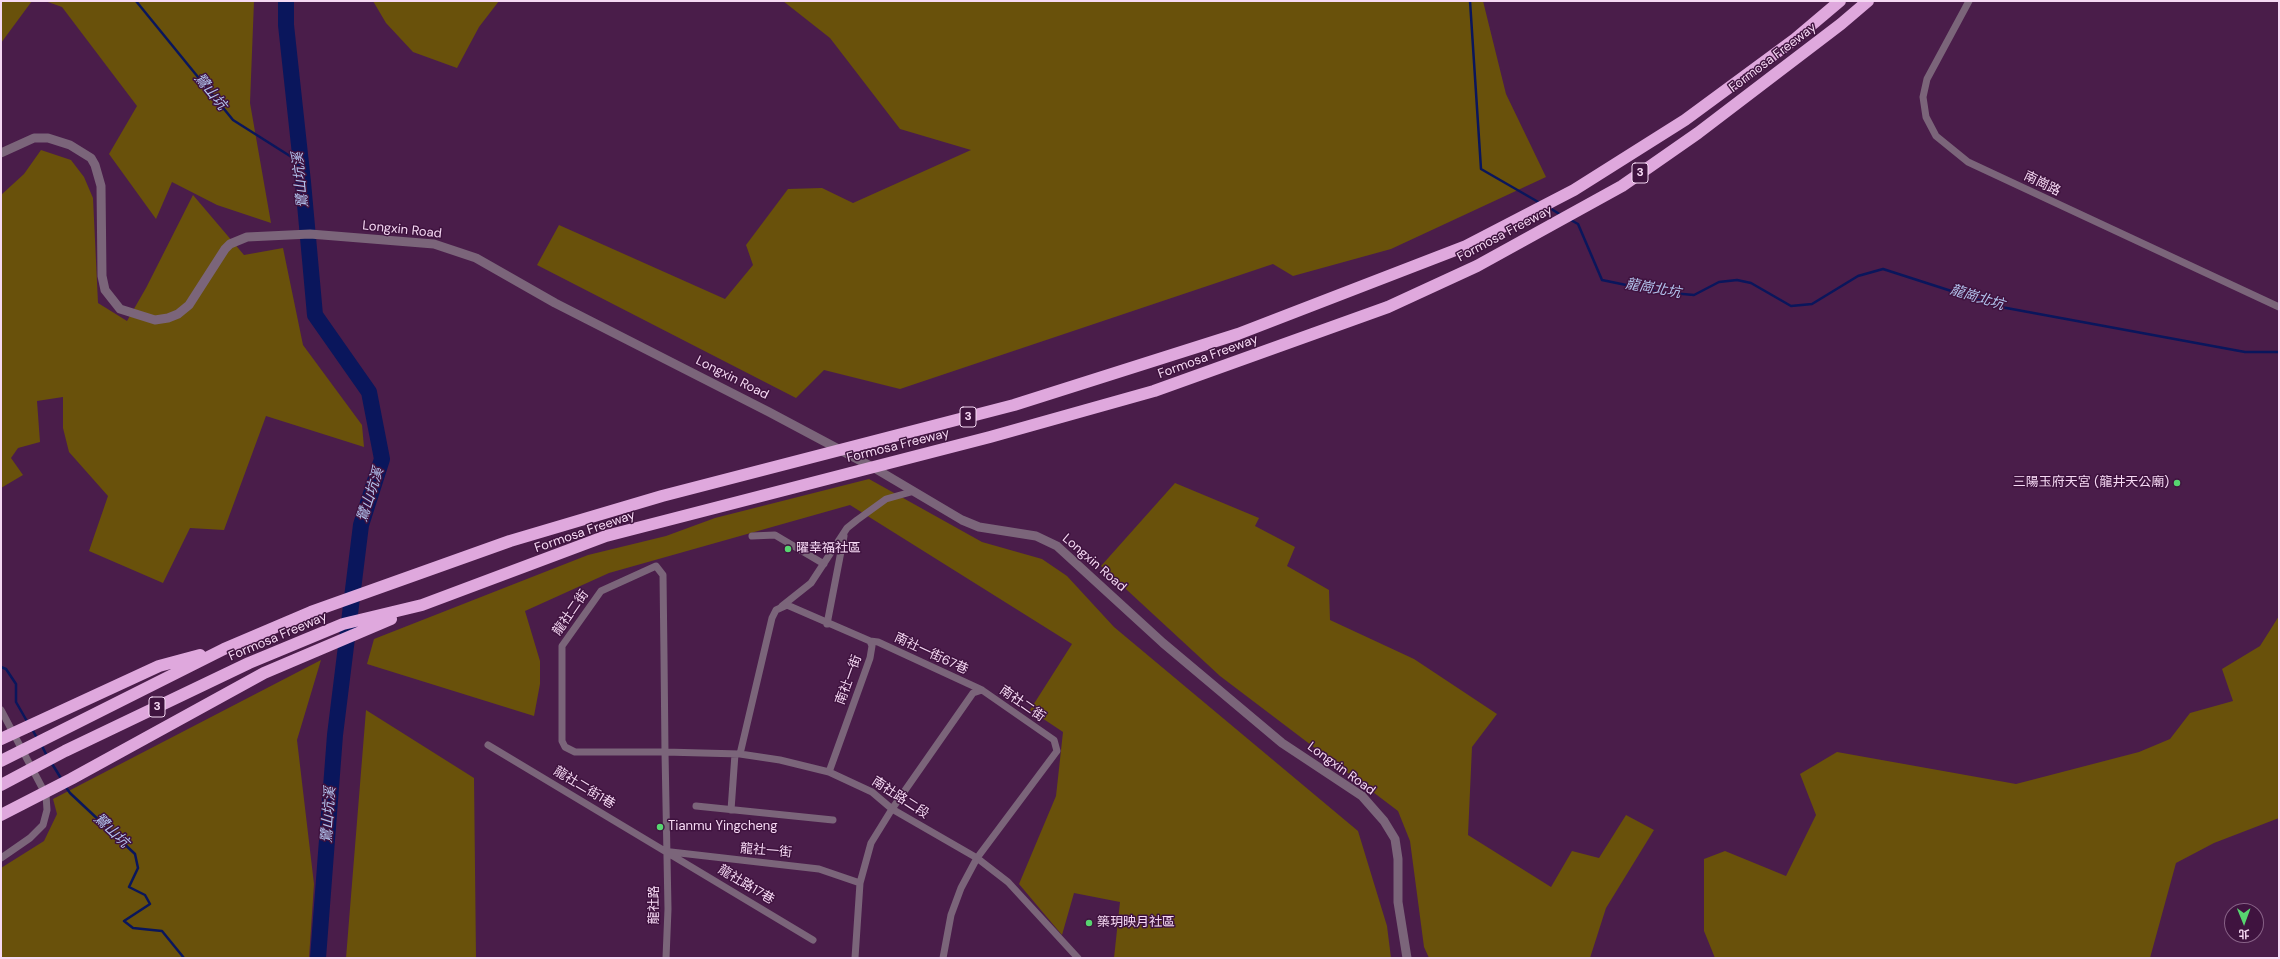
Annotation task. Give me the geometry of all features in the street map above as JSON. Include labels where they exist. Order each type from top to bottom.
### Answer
[{"type":"highway","name":"Formosa Freeway","points":[[5,759],[224,649],[311,612],[510,541],[662,496],[1014,405],[1238,334],[1466,246],[1574,190],[1685,120],[1795,39],[1840,1]]},
{"type":"highway","name":"Formosa Freeway","points":[[1,786],[64,751],[249,663],[342,624],[422,605],[606,536],[990,437],[1154,391],[1388,307],[1477,266],[1622,186],[1704,128],[1841,24],[1868,1]]},
{"type":"highway","points":[[1,815],[14,807],[72,779],[264,673],[422,605]]},
{"type":"highway","points":[[1,739],[159,666],[224,649]]},
{"type":"street","name":"南崗路","points":[[1969,1],[1927,79],[1923,97],[1926,117],[1936,136],[1968,162],[2279,307]]},
{"type":"street","name":"Longxin Road","points":[[1,153],[34,138],[48,138],[70,144],[91,158],[95,165],[101,186],[102,276],[105,290],[120,309],[143,318],[155,320],[168,318],[190,305],[230,244],[247,237],[288,234],[337,235],[386,242],[434,244],[476,258],[555,303],[769,412],[869,465],[911,492],[962,520],[979,527],[1036,536],[1057,546],[1163,643],[1282,743],[1362,796],[1384,821],[1395,839],[1398,859],[1398,902],[1407,958]]},
{"type":"street","points":[[731,810],[738,754],[772,618],[776,610],[811,583],[846,531],[878,503],[911,492]]},
{"type":"street","points":[[827,624],[846,531]]},
{"type":"street","points":[[752,536],[775,535],[824,564]]},
{"type":"street","name":"龍社二街","points":[[665,752],[575,752],[565,747],[562,741],[562,646],[601,591],[656,566],[663,575],[667,852]]},
{"type":"street","name":"南社一街","points":[[782,606],[787,605],[827,624],[870,641],[872,652],[829,772]]},
{"type":"street","name":"南社一街67巷","points":[[870,641],[878,642],[982,690]]},
{"type":"street","name":"南社二街","points":[[855,958],[860,882],[871,843],[892,809],[972,693],[982,690],[1054,740],[1057,751],[977,858]]},
{"type":"street","points":[[1,710],[46,795],[47,810],[43,825],[30,838],[1,858]]},
{"type":"street","name":"龍社二街1巷","points":[[488,745],[667,852]]},
{"type":"street","name":"南社路二段","points":[[665,752],[738,754],[795,763],[829,772],[872,792],[892,809],[977,858],[1008,882],[1078,958]]},
{"type":"street","points":[[696,806],[833,820]]},
{"type":"street","name":"龍社一街","points":[[667,852],[819,869],[860,882]]},
{"type":"street","name":"龍社路17巷","points":[[667,852],[813,940]]},
{"type":"street","name":"龍社路","points":[[666,958],[667,852]]},
{"type":"street","points":[[943,958],[951,915],[961,888],[977,858]]},
{"type":"shaded area","points":[[1,1],[32,1],[1,43]]},
{"type":"shaded area","points":[[45,1],[254,1],[250,103],[271,223],[217,205],[172,182],[156,219],[109,154],[137,106],[62,7]]},
{"type":"shaded area","points":[[373,1],[499,1],[479,27],[457,68],[413,52],[386,23]]},
{"type":"shaded area","points":[[783,1],[1483,1],[1506,94],[1546,177],[1391,249],[1293,276],[1273,264],[900,389],[824,370],[796,398],[537,265],[559,225],[725,299],[753,265],[746,245],[788,189],[822,188],[853,203],[971,150],[900,129],[830,38]]},
{"type":"shaded area","points":[[41,150],[71,160],[84,177],[93,198],[98,303],[127,321],[146,288],[193,195],[244,255],[283,248],[303,345],[362,425],[364,447],[266,416],[224,530],[190,528],[163,583],[89,551],[108,496],[69,452],[63,428],[63,397],[37,401],[40,442],[18,448],[11,458],[23,475],[1,488],[1,195],[24,174]]},
{"type":"shaded area","points":[[869,479],[982,542],[1042,559],[1067,576],[1114,627],[1358,831],[1387,926],[1391,958],[1114,958],[1120,902],[1074,893],[1062,935],[1019,884],[1056,796],[1063,732],[1030,710],[1072,644],[850,505],[609,573],[525,611],[540,661],[540,684],[534,716],[367,664],[374,639],[588,555],[666,536],[715,518]]},
{"type":"shaded area","points":[[1175,483],[1259,518],[1255,526],[1295,547],[1287,566],[1329,590],[1330,620],[1414,659],[1497,714],[1472,747],[1468,835],[1551,887],[1572,851],[1599,858],[1626,815],[1654,830],[1606,908],[1590,958],[1429,958],[1424,947],[1410,841],[1398,811],[1220,676],[1101,566]]},
{"type":"shaded area","points":[[2279,616],[2279,818],[2214,843],[2176,863],[2150,958],[1715,958],[1704,931],[1704,859],[1725,851],[1786,876],[1816,815],[1800,774],[1837,752],[2016,784],[2139,752],[2170,739],[2190,713],[2233,701],[2222,669],[2260,646]]},
{"type":"shaded area","points":[[321,660],[297,740],[314,884],[309,958],[1,958],[1,868],[44,841],[57,814],[53,799]]},
{"type":"shaded area","points":[[366,710],[474,778],[476,958],[346,958]]},
{"type":"waterway","name":"鷺山坑","points":[[136,1],[233,120],[301,163]]},
{"type":"waterway","name":"鷺山坑溪","points":[[286,1],[286,25],[303,182],[315,315],[369,392],[382,459],[361,525],[335,735],[318,958]]},
{"type":"waterway","name":"龍崗北坑","points":[[1470,1],[1481,169],[1540,203]]},
{"type":"waterway","name":"龍崗北坑","points":[[1548,207],[1561,215]]},
{"type":"waterway","name":"龍崗北坑","points":[[1569,219],[1578,224],[1602,280],[1660,292],[1694,295],[1719,282],[1737,280],[1751,283],[1791,306],[1812,304],[1858,276],[1883,269],[2001,307],[2245,352],[2279,352]]},
{"type":"waterway","name":"鷺山坑","points":[[1,667],[6,669],[16,684],[16,702],[28,723]]},
{"type":"waterway","name":"鷺山坑","points":[[32,729],[37,738]]},
{"type":"waterway","name":"鷺山坑","points":[[41,744],[47,756]]},
{"type":"waterway","name":"鷺山坑","points":[[51,762],[62,780]]},
{"type":"waterway","name":"鷺山坑","points":[[65,786],[70,793],[135,854],[138,868],[129,887],[145,895],[150,904],[124,921],[133,928],[162,931],[184,958]]},
{"type":"place","name":"三陽玉府天宮 (龍井天公廟)","points":[[2177,483]]},
{"type":"place","name":"曜幸福社區","points":[[788,549]]},
{"type":"place","name":"Tianmu Yingcheng","points":[[660,827]]},
{"type":"place","name":"築玥映月社區","points":[[1089,923]]}]
